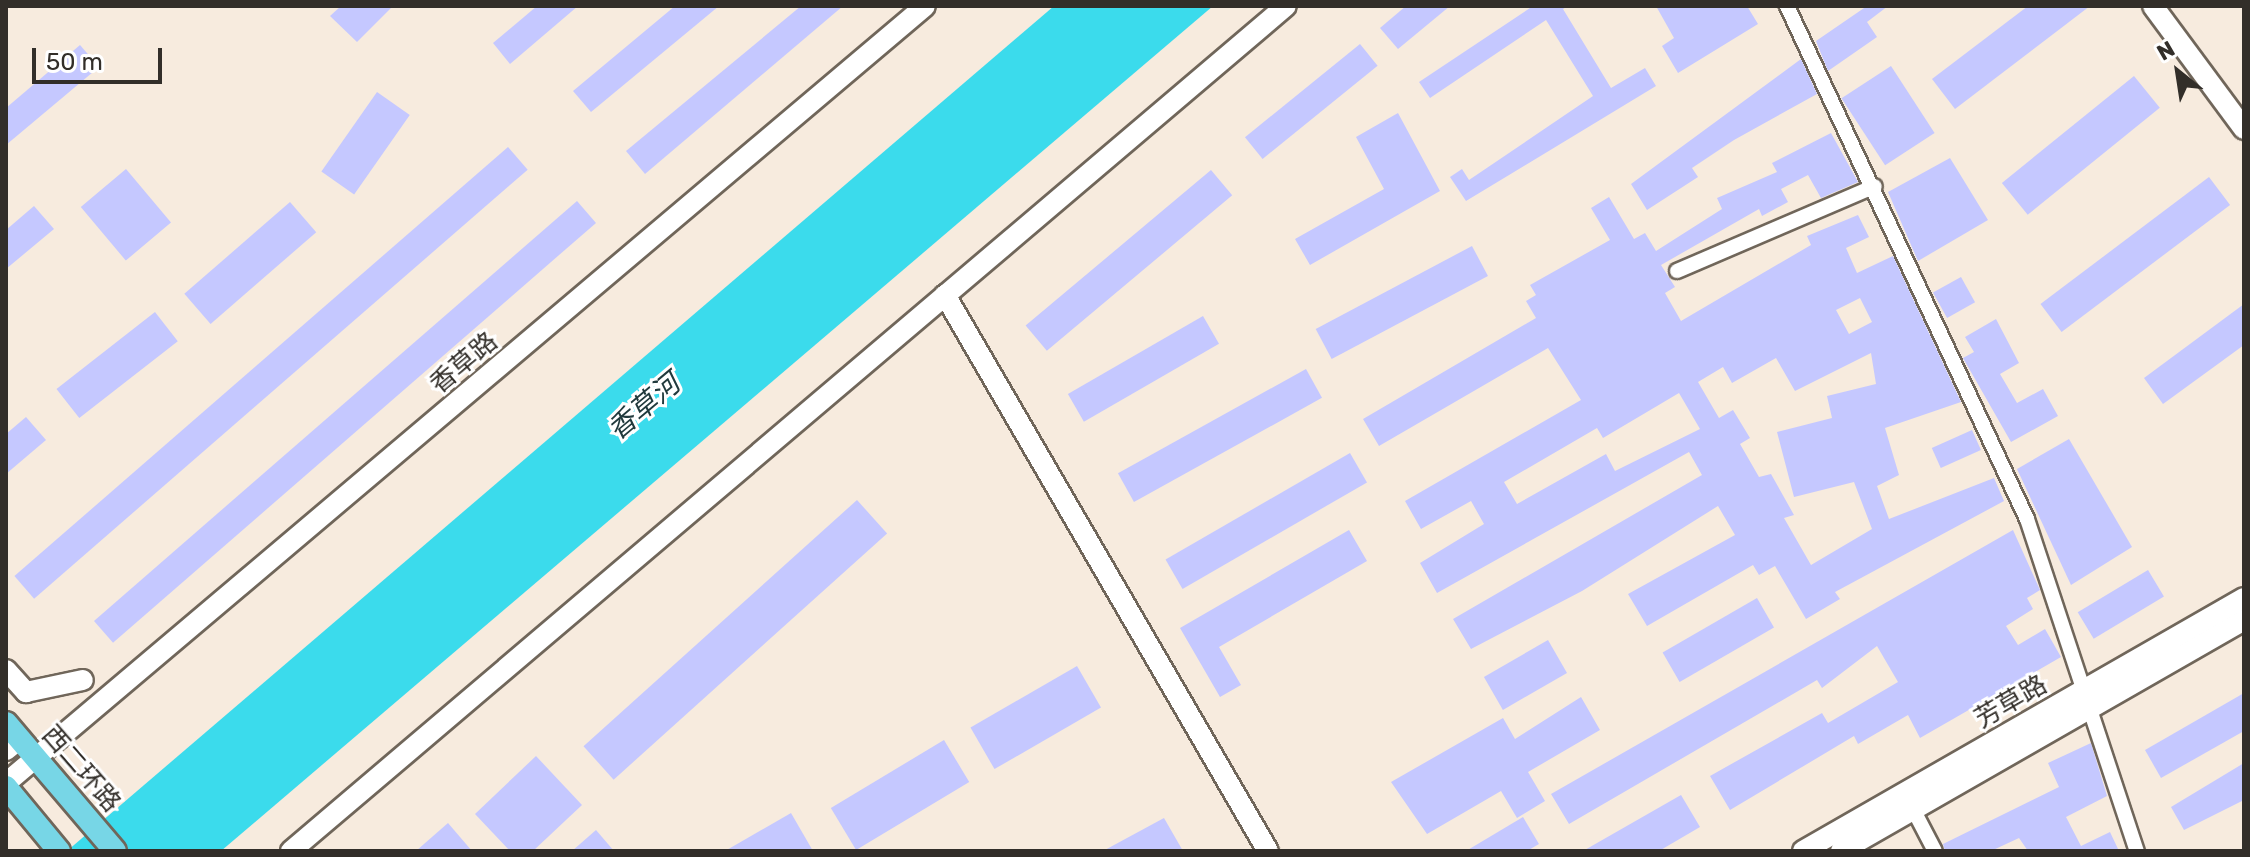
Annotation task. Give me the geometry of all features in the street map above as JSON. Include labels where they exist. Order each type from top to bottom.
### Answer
[{"type":"main road","name":"西二环路","points":[[10,738],[37,760],[115,851]]},
{"type":"main road","points":[[6,785],[52,843]]},
{"type":"street","name":"香草路","points":[[6,785],[925,6]]},
{"type":"street","points":[[291,851],[1286,6]]},
{"type":"street","points":[[1787,6],[1875,186],[2027,519],[2089,698],[2137,851]]},
{"type":"street","points":[[2153,6],[2244,129]]},
{"type":"street","points":[[1677,271],[1875,186]]},
{"type":"street","points":[[945,295],[1268,851]]},
{"type":"street","name":"芳草路","points":[[1841,851],[1913,809],[2244,598]]},
{"type":"street","name":"芳草路","points":[[1803,851],[2089,698],[2244,620]]},
{"type":"street","points":[[6,670],[26,692],[83,680]]},
{"type":"street","points":[[1913,809],[1935,851]]},
{"type":"water","name":"香草河","points":[[1054,6],[1213,6],[221,851],[67,851]]},
{"type":"building","points":[[341,6],[393,6],[357,42],[330,16]]},
{"type":"building","points":[[537,6],[578,6],[510,64],[493,43]]},
{"type":"building","points":[[675,6],[719,6],[591,112],[573,91]]},
{"type":"building","points":[[801,6],[843,6],[645,174],[626,151]]},
{"type":"building","points":[[1406,6],[1450,6],[1398,49],[1380,28]]},
{"type":"building","points":[[1533,6],[1568,6],[1563,9],[1611,88],[1645,68],[1656,86],[1466,201],[1450,177],[1462,169],[1469,180],[1593,96],[1546,20],[1430,98],[1419,82]]},
{"type":"building","points":[[1656,6],[1747,6],[1758,24],[1678,73],[1662,46],[1674,38]]},
{"type":"building","points":[[1867,6],[1888,6],[1867,22],[1877,37],[1828,71],[1816,41]]},
{"type":"building","points":[[2028,6],[2090,6],[1955,109],[1932,79]]},
{"type":"building","points":[[1360,44],[1378,66],[1263,159],[1245,137]]},
{"type":"building","points":[[80,45],[99,67],[6,145],[6,108]]},
{"type":"building","points":[[1801,59],[1817,94],[1734,140],[1692,168],[1698,177],[1647,210],[1631,184]]},
{"type":"building","points":[[1891,66],[1935,133],[1885,165],[1842,98]]},
{"type":"building","points":[[2134,76],[2160,108],[2028,215],[2002,183]]},
{"type":"building","points":[[377,92],[410,115],[354,194],[321,171]]},
{"type":"building","points":[[1398,113],[1440,191],[1310,265],[1295,239],[1384,189],[1356,137]]},
{"type":"building","points":[[1831,133],[1858,182],[1821,198],[1808,175],[1781,189],[1788,202],[1762,216],[1759,209],[1661,265],[1675,287],[1665,293],[1681,321],[1811,245],[1807,236],[1858,215],[1869,237],[1846,248],[1857,273],[1893,256],[1961,402],[1885,428],[1899,475],[1877,486],[1889,519],[1994,478],[2004,501],[1835,592],[1840,599],[1806,619],[1775,566],[1759,575],[1753,565],[1647,626],[1628,594],[1735,535],[1718,506],[1582,591],[1471,649],[1453,619],[1702,475],[1689,452],[1437,593],[1420,563],[1484,524],[1471,501],[1421,529],[1405,501],[1581,400],[1548,348],[1379,446],[1363,419],[1536,318],[1526,301],[1536,295],[1530,285],[1610,240],[1591,208],[1609,197],[1634,239],[1645,233],[1656,251],[1722,209],[1717,198],[1777,172],[1772,163]],"holes":[[[1860,298],[1872,322],[1849,334],[1836,310]],[[1871,353],[1876,384],[1827,396],[1832,418],[1777,432],[1794,497],[1854,482],[1872,529],[1811,565],[1784,518],[1794,515],[1771,474],[1759,477],[1740,444],[1750,438],[1733,410],[1719,418],[1698,382],[1723,367],[1732,383],[1776,358],[1795,391]],[[1679,393],[1700,429],[1615,471],[1606,454],[1517,504],[1504,482],[1597,428],[1603,438]]]},
{"type":"building","points":[[508,147],[528,170],[34,599],[14,576]]},
{"type":"building","points":[[1950,158],[1988,220],[1918,261],[1888,192]]},
{"type":"building","points":[[126,169],[171,223],[126,261],[81,207]]},
{"type":"building","points":[[1211,170],[1232,195],[1047,351],[1026,326]]},
{"type":"building","points":[[2209,177],[2230,205],[2062,332],[2040,304]]},
{"type":"building","points":[[577,201],[596,223],[113,643],[94,621]]},
{"type":"building","points":[[290,202],[316,232],[211,324],[184,294]]},
{"type":"building","points":[[34,206],[54,229],[6,269],[6,230]]},
{"type":"building","points":[[1472,246],[1488,276],[1332,359],[1316,329]]},
{"type":"building","points":[[1961,277],[1975,302],[1947,318],[1933,293]]},
{"type":"building","points":[[2244,304],[2244,345],[2163,404],[2144,378]]},
{"type":"building","points":[[155,312],[178,341],[79,418],[56,389]]},
{"type":"building","points":[[1203,316],[1219,344],[1084,422],[1068,394]]},
{"type":"building","points":[[1996,319],[2019,363],[2000,374],[2017,403],[2043,389],[2058,416],[2011,442],[1963,358],[1974,352],[1965,337]]},
{"type":"building","points":[[1306,369],[1322,398],[1134,502],[1118,473]]},
{"type":"building","points":[[26,417],[46,440],[6,474],[6,434]]},
{"type":"building","points":[[1972,430],[1981,450],[1941,468],[1932,448]]},
{"type":"building","points":[[2069,439],[2132,547],[2071,585],[2017,469]]},
{"type":"building","points":[[1350,453],[1367,482],[1183,589],[1166,560]]},
{"type":"building","points":[[857,500],[887,533],[614,780],[584,746]]},
{"type":"building","points":[[1349,530],[1367,561],[1219,647],[1241,685],[1220,697],[1180,628]]},
{"type":"building","points":[[2013,530],[2040,590],[2027,598],[2033,609],[2006,626],[2018,645],[2045,629],[2061,657],[1920,738],[1908,715],[1858,744],[1854,736],[1730,810],[1710,776],[1822,713],[1828,723],[1898,682],[1877,646],[1822,688],[1817,680],[1569,824],[1551,794]]},
{"type":"building","points":[[2148,570],[2164,597],[2094,639],[2078,612]]},
{"type":"building","points":[[1757,598],[1774,627],[1680,682],[1663,652]]},
{"type":"building","points":[[1548,640],[1567,673],[1503,710],[1484,677]]},
{"type":"building","points":[[1077,666],[1101,708],[994,769],[970,728]]},
{"type":"building","points":[[2244,693],[2244,731],[2161,778],[2145,750]]},
{"type":"building","points":[[1581,697],[1600,730],[1528,772],[1545,801],[1517,818],[1501,791],[1427,834],[1391,782],[1503,718],[1515,739]]},
{"type":"building","points":[[944,740],[969,782],[856,850],[831,808]]},
{"type":"building","points":[[2091,743],[2107,796],[2066,817],[2081,846],[2110,832],[2119,851],[2028,851],[2019,838],[1991,851],[1945,851],[1943,844],[2059,787],[2048,763]]},
{"type":"building","points":[[536,756],[582,805],[533,851],[510,851],[475,814]]},
{"type":"building","points":[[2244,763],[2244,800],[2184,830],[2171,807]]},
{"type":"building","points":[[1681,795],[1700,827],[1659,851],[1583,851]]},
{"type":"building","points":[[791,813],[813,851],[725,851]]},
{"type":"building","points":[[1523,817],[1539,844],[1527,851],[1466,851]]},
{"type":"building","points":[[1164,818],[1183,851],[1103,851]]},
{"type":"building","points":[[448,823],[472,851],[416,851]]},
{"type":"building","points":[[596,830],[614,851],[572,851]]}]
